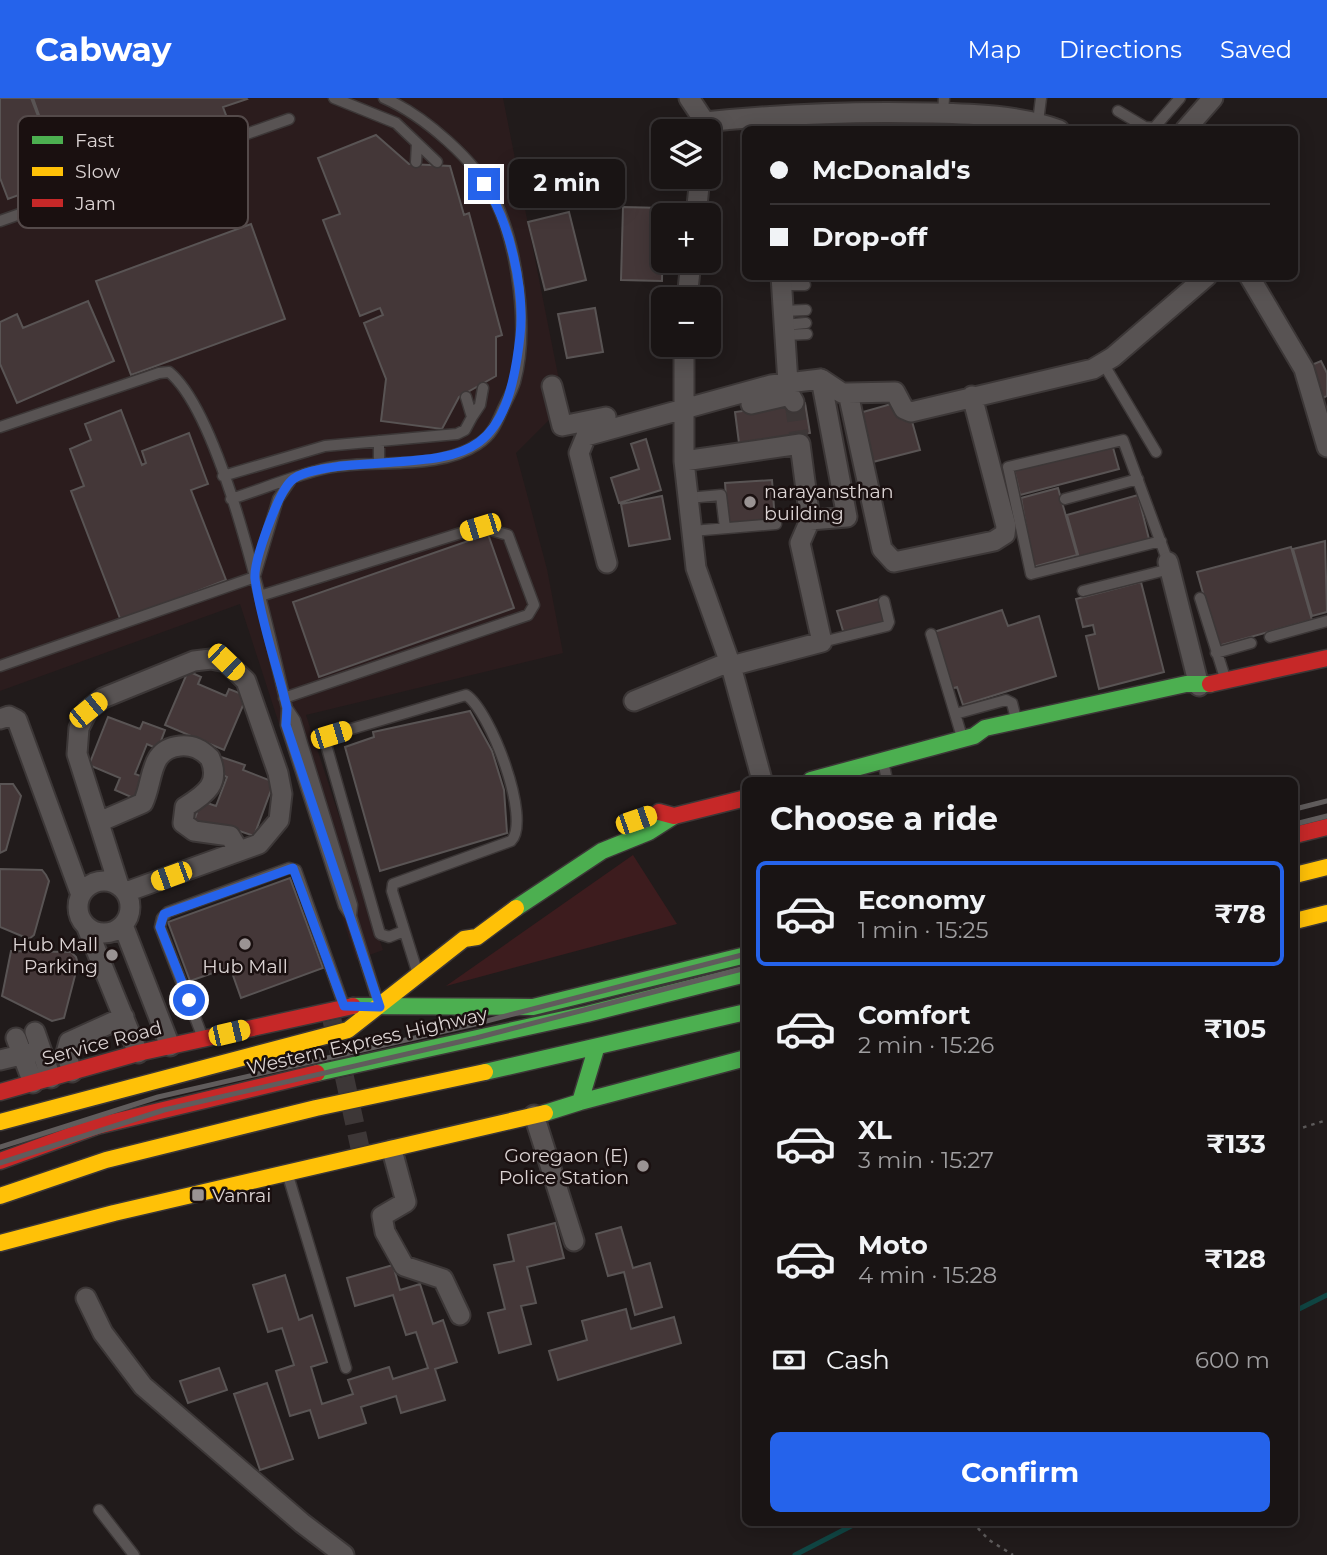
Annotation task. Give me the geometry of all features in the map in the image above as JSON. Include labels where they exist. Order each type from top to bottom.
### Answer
[{"type":"main road","points":[[822,777],[968,737],[985,728],[1189,694],[1199,686],[1225,679],[1327,658]]},
{"type":"main road","points":[[968,737],[990,739],[1119,704]]},
{"type":"main road","points":[[0,1122],[348,1030],[464,939],[469,926],[619,831],[659,812],[674,816],[742,799]]},
{"type":"main road","points":[[1298,818],[1327,811]]},
{"type":"main road","points":[[1298,834],[1327,827]]},
{"type":"main road","points":[[1298,874],[1327,867]]},
{"type":"main road","points":[[1298,920],[1327,913]]},
{"type":"main road","name":"Service Road","points":[[0,1092],[138,1053],[344,1006],[533,1007],[742,956]]},
{"type":"main road","name":"Western Express Highway","points":[[0,1161],[97,1126],[309,1075],[587,1014],[742,975]]},
{"type":"main road","points":[[0,1196],[106,1160],[316,1108],[596,1049],[742,1013]]},
{"type":"main road","points":[[580,1102],[596,1049]]},
{"type":"main road","points":[[0,1243],[114,1213],[288,1175],[534,1115],[742,1059]]},
{"type":"street","points":[[689,98],[701,119]]},
{"type":"street","points":[[1188,126],[1206,100]]},
{"type":"street","points":[[721,125],[821,121],[910,105],[944,106],[1028,124]]},
{"type":"street","points":[[552,386],[562,426],[599,425],[821,379],[842,393],[895,392],[904,409],[911,412],[1093,369],[1202,280]]},
{"type":"street","points":[[1251,280],[1304,369],[1327,447]]},
{"type":"street","points":[[777,389],[784,324],[782,281]]},
{"type":"street","points":[[684,357],[684,461],[696,568],[730,664],[761,777]]},
{"type":"street","points":[[810,520],[846,517],[848,514],[821,379]]},
{"type":"street","points":[[777,389],[790,395],[794,402]]},
{"type":"street","points":[[751,404],[777,389]]},
{"type":"street","points":[[848,393],[882,549],[894,562],[995,541],[1005,534],[1006,526],[972,396]]},
{"type":"street","points":[[607,564],[579,453],[586,436],[618,415]]},
{"type":"street","points":[[634,701],[730,664],[822,642],[800,544],[810,520],[799,440],[684,461]]},
{"type":"street","points":[[1170,565],[1199,686]]},
{"type":"street","points":[[87,928],[104,933],[123,925],[130,909],[123,889],[99,822],[78,754],[79,729],[88,710],[103,698],[194,661],[211,659],[226,662],[246,681],[278,773],[282,794],[279,820],[270,835],[259,844],[123,889],[102,881],[86,888],[81,895],[78,912],[138,1053]]},
{"type":"street","points":[[0,719],[9,716],[17,720],[81,895]]},
{"type":"street","points":[[99,822],[140,806],[147,796],[157,759],[166,750],[189,746],[210,758],[215,777],[206,794],[185,807],[183,823],[194,831],[230,836],[239,851]]},
{"type":"street","points":[[123,925],[170,1046]]},
{"type":"street","points":[[72,1072],[66,1052],[69,1042],[75,1036],[124,1017]]},
{"type":"street","points":[[0,1060],[28,1044],[42,1080]]},
{"type":"street","points":[[534,1115],[573,1241]]},
{"type":"street","points":[[392,1150],[406,1202],[382,1216],[385,1232],[404,1266],[443,1279],[460,1315]]},
{"type":"street","points":[[86,1298],[103,1333],[143,1386],[302,1523],[344,1555]]},
{"type":"lane","points":[[334,98],[396,123],[437,162]]},
{"type":"lane","points":[[232,499],[328,468],[446,457],[466,452],[493,430],[515,382],[521,328],[519,291],[509,237],[495,199],[473,168],[405,108],[384,98]]},
{"type":"lane","points":[[1028,124],[1041,98]]},
{"type":"lane","points":[[1156,126],[1180,98]]},
{"type":"lane","points":[[396,123],[405,108]]},
{"type":"lane","points":[[1118,111],[1132,125]]},
{"type":"lane","points":[[248,133],[289,119]]},
{"type":"lane","points":[[416,162],[417,143]]},
{"type":"lane","points":[[0,221],[18,215]]},
{"type":"lane","points":[[782,281],[805,285]]},
{"type":"lane","points":[[784,324],[806,310]]},
{"type":"lane","points":[[784,324],[806,329]]},
{"type":"lane","points":[[1103,363],[1156,452]]},
{"type":"lane","points":[[0,428],[159,373],[169,372],[186,391],[232,499],[255,577],[286,703],[286,725],[344,906],[351,916],[380,1007]]},
{"type":"lane","points":[[223,476],[312,448],[457,434],[465,430],[480,405],[482,388]]},
{"type":"lane","points":[[466,397],[472,416]]},
{"type":"lane","points":[[457,434],[466,452]]},
{"type":"lane","points":[[1083,591],[1170,565],[1124,442],[1120,439],[1008,467],[1028,571],[1035,574],[1161,541]]},
{"type":"lane","points":[[379,442],[379,463]]},
{"type":"lane","points":[[255,577],[278,499],[292,479]]},
{"type":"lane","points":[[1065,499],[1138,480]]},
{"type":"lane","points":[[688,498],[721,495],[725,528]]},
{"type":"lane","points":[[692,531],[776,524]]},
{"type":"lane","points":[[260,596],[480,527],[508,536],[534,605],[528,615],[286,703]]},
{"type":"lane","points":[[0,666],[255,577]]},
{"type":"lane","points":[[1200,598],[1225,679]]},
{"type":"lane","points":[[822,642],[887,626],[889,622],[884,601]]},
{"type":"lane","points":[[1270,637],[1327,621]]},
{"type":"lane","points":[[931,634],[955,714],[968,737]]},
{"type":"lane","points":[[1216,653],[1251,643]]},
{"type":"lane","points":[[404,931],[388,937],[380,933],[325,741],[331,735],[466,695],[475,702],[497,742],[513,795],[517,831],[511,841],[393,884],[392,891],[418,975]]},
{"type":"lane","points":[[955,714],[1006,699],[1012,703],[1016,721]]},
{"type":"lane","points":[[883,761],[886,777]]},
{"type":"lane","points":[[203,1038],[160,927],[162,918],[168,912],[289,868],[296,870],[344,1006]]},
{"type":"lane","points":[[288,1175],[346,1368]]},
{"type":"lane","points":[[99,1510],[134,1555]]},
{"type":"path","points":[[1298,1129],[1327,1120]]},
{"type":"path","points":[[976,1526],[989,1540],[1013,1555]]},
{"type":"shaded area","points":[[0,98],[503,98],[564,405],[516,453],[547,569],[563,653],[306,715],[383,950],[356,960],[240,604],[0,691]]},
{"type":"shaded area","points":[[633,855],[677,924],[446,986]]},
{"type":"building","points":[[0,98],[31,98],[38,116],[18,116],[18,195],[8,199],[0,178]]},
{"type":"building","points":[[33,98],[247,99],[223,107],[226,116],[39,116]]},
{"type":"building","points":[[376,135],[409,164],[450,166],[464,215],[469,213],[502,335],[496,337],[496,376],[459,397],[442,429],[381,421],[386,379],[364,323],[383,315],[380,308],[360,316],[323,220],[340,214],[318,158]]},
{"type":"building","points":[[623,207],[651,208],[651,273],[662,273],[662,281],[621,280]]},
{"type":"building","points":[[569,212],[586,280],[545,290],[528,222]]},
{"type":"building","points":[[251,224],[285,319],[131,375],[96,281],[240,228],[248,228]]},
{"type":"building","points":[[88,301],[114,361],[17,403],[0,364],[0,322],[17,314],[23,328]]},
{"type":"building","points":[[595,308],[603,352],[567,358],[558,314]]},
{"type":"building","points":[[1321,361],[1327,373],[1327,396],[1323,398],[1309,366]]},
{"type":"building","points":[[898,402],[910,414],[920,450],[869,463],[856,414]]},
{"type":"building","points":[[805,403],[810,433],[739,443],[735,412]]},
{"type":"building","points":[[121,410],[142,465],[146,463],[142,451],[189,433],[208,484],[191,490],[226,580],[121,621],[71,491],[84,486],[70,449],[91,440],[85,424]]},
{"type":"building","points":[[646,439],[661,490],[619,503],[611,478],[639,469],[631,444]]},
{"type":"building","points":[[1112,444],[1119,469],[1020,495],[1014,469]]},
{"type":"building","name":"narayansthan building","points":[[772,480],[775,521],[728,524],[725,483]]},
{"type":"building","name":"narayansthan building","points":[[772,480],[775,521],[728,524],[725,483]]},
{"type":"building","points":[[1058,488],[1077,555],[1033,567],[1021,498]]},
{"type":"building","points":[[1138,495],[1149,539],[1079,558],[1067,515]]},
{"type":"building","points":[[662,496],[670,539],[629,546],[621,504]]},
{"type":"building","points":[[488,534],[514,608],[319,677],[293,602]]},
{"type":"building","points":[[1325,541],[1327,612],[1312,616],[1293,549]]},
{"type":"building","points":[[1291,547],[1312,620],[1218,646],[1197,572]]},
{"type":"building","points":[[1141,582],[1164,672],[1099,689],[1086,636],[1095,634],[1093,625],[1083,627],[1076,599]]},
{"type":"building","points":[[879,599],[886,623],[844,634],[837,611]]},
{"type":"building","points":[[1002,610],[1008,626],[1039,616],[1056,676],[963,705],[957,687],[951,689],[934,632]]},
{"type":"building","points":[[188,671],[201,677],[198,684],[226,696],[229,689],[247,696],[224,750],[165,725]]},
{"type":"building","points":[[470,711],[492,751],[504,790],[507,833],[380,871],[345,747],[374,737],[373,732]]},
{"type":"building","points":[[108,717],[140,729],[143,722],[165,730],[158,749],[147,744],[135,774],[146,778],[138,800],[115,790],[120,778],[89,765]]},
{"type":"building","points":[[221,757],[245,765],[243,770],[274,782],[254,836],[222,825],[220,831],[194,821],[201,801],[216,806],[227,777],[216,772]]},
{"type":"building","points":[[0,784],[13,784],[21,796],[6,850],[0,853]]},
{"type":"building","points":[[0,869],[42,870],[49,881],[34,935],[29,939],[0,927]]},
{"type":"building","name":"Hub Mall","points":[[290,878],[323,968],[241,998],[230,967],[190,981],[168,922]]},
{"type":"building","points":[[11,951],[71,952],[76,957],[78,964],[64,1018],[52,1021],[2,996]]},
{"type":"building","points":[[555,1223],[564,1258],[527,1267],[536,1303],[521,1306],[531,1344],[499,1353],[488,1313],[505,1309],[494,1265],[514,1261],[508,1235]]},
{"type":"building","points":[[621,1227],[633,1268],[650,1263],[662,1307],[635,1315],[624,1272],[608,1276],[596,1234]]},
{"type":"building","points":[[393,1265],[400,1290],[420,1284],[433,1324],[443,1320],[457,1362],[435,1369],[445,1400],[401,1413],[396,1396],[361,1407],[366,1423],[319,1438],[310,1410],[290,1416],[276,1371],[294,1365],[282,1328],[268,1332],[253,1285],[285,1275],[299,1320],[312,1315],[327,1362],[311,1367],[322,1404],[353,1394],[348,1380],[389,1367],[393,1379],[428,1368],[416,1332],[406,1335],[393,1295],[355,1306],[347,1278]]},
{"type":"building","points":[[626,1309],[631,1329],[674,1317],[681,1343],[558,1380],[549,1351],[587,1340],[582,1321]]},
{"type":"building","points":[[219,1368],[227,1390],[188,1403],[180,1381]]},
{"type":"building","points":[[267,1383],[293,1459],[260,1470],[234,1394]]},
{"type":"waterway","points":[[1298,1310],[1327,1295]]},
{"type":"waterway","points":[[795,1555],[851,1526]]},
{"type":"tunnel","points":[[794,402],[799,436]]},
{"type":"tunnel","points":[[332,1020],[362,1157]]},
{"type":"railway","points":[[1298,808],[1327,801]]},
{"type":"railway","points":[[1298,823],[1327,816]]},
{"type":"railway","points":[[0,1147],[158,1097],[471,1025],[742,955]]},
{"type":"railway","points":[[0,1163],[164,1110],[476,1038],[742,969]]},
{"type":"traffic: fast","points":[[822,777],[974,736],[985,728],[1186,684],[1210,684]]},
{"type":"traffic: fast","points":[[516,908],[602,851],[649,832],[674,816]]},
{"type":"traffic: fast","points":[[353,1006],[533,1007],[742,956]]},
{"type":"traffic: fast","points":[[317,1073],[587,1014],[742,975]]},
{"type":"traffic: fast","points":[[485,1072],[742,1013]]},
{"type":"traffic: fast","points":[[545,1113],[580,1102],[596,1049]]},
{"type":"traffic: fast","points":[[580,1102],[742,1059]]},
{"type":"traffic: slow","points":[[1298,874],[1327,867]]},
{"type":"traffic: slow","points":[[0,1122],[348,1030],[464,939],[477,937],[516,908]]},
{"type":"traffic: slow","points":[[1298,920],[1327,913]]},
{"type":"traffic: slow","points":[[0,1196],[106,1160],[316,1108],[485,1072]]},
{"type":"traffic: slow","points":[[0,1243],[114,1213],[545,1113]]},
{"type":"traffic: jam","points":[[1210,684],[1327,658]]},
{"type":"traffic: jam","points":[[659,812],[674,816],[742,799]]},
{"type":"traffic: jam","points":[[1298,834],[1327,827]]},
{"type":"traffic: jam","points":[[0,1092],[138,1053],[353,1006]]},
{"type":"traffic: jam","points":[[0,1161],[97,1126],[317,1073]]},
{"type":"place","name":"narayansthan building","points":[[750,502]]},
{"type":"place","name":"Hub Mall","points":[[245,944]]},
{"type":"place","name":"Hub Mall Parking","points":[[112,955]]},
{"type":"place","name":"Goregaon (E) Police Station","points":[[643,1166]]},
{"type":"place","name":"Vanrai","points":[[198,1195]]},
{"type":"route","points":[[189,1000],[160,927],[164,914],[293,868],[298,875],[344,1006],[380,1007],[351,916],[344,906],[286,725],[287,708],[255,577],[278,499],[292,479],[328,468],[456,455],[481,442],[493,430],[515,382],[521,328],[519,291],[509,237],[495,199],[484,184]]}]
